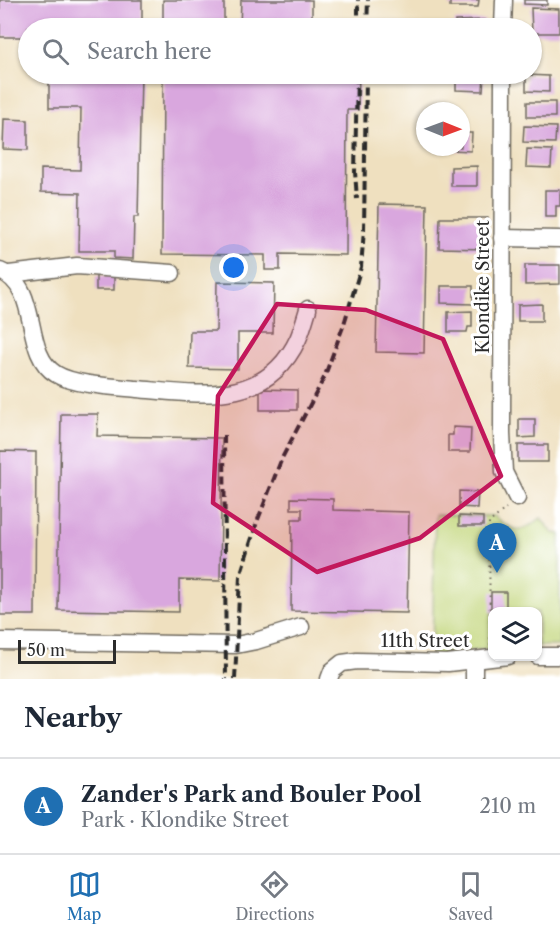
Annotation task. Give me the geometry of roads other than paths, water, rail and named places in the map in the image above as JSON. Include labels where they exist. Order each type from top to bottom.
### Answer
[{"type":"street","points":[[503,18],[504,0]]},
{"type":"street","name":"Klondike Street","points":[[503,84],[502,444],[504,472],[517,498]]},
{"type":"street","points":[[502,238],[560,239]]},
{"type":"street","points":[[4,273],[77,266],[172,273]]},
{"type":"street","points":[[4,273],[24,296],[44,365],[59,376],[120,387],[205,394],[225,393],[245,388],[268,376],[285,361],[298,339],[308,309]]},
{"type":"street","points":[[0,641],[236,645],[301,627]]},
{"type":"street","points":[[542,656],[560,656]]},
{"type":"street","points":[[474,679],[482,659]]},
{"type":"street","name":"11th Street","points":[[329,679],[332,671],[342,663],[357,660],[448,663],[488,659]]},
{"type":"railway","points":[[358,0],[358,18]]},
{"type":"railway","points":[[367,18],[368,0]]},
{"type":"railway","points":[[357,84],[355,172],[357,199]]},
{"type":"railway","points":[[235,679],[240,576],[257,522],[282,458],[324,378],[344,324],[361,267],[364,230],[366,84]]},
{"type":"railway","points":[[224,435],[226,679]]},
{"type":"place","name":"Zander's Park and Bouler Pool","points":[[497,573]]}]
